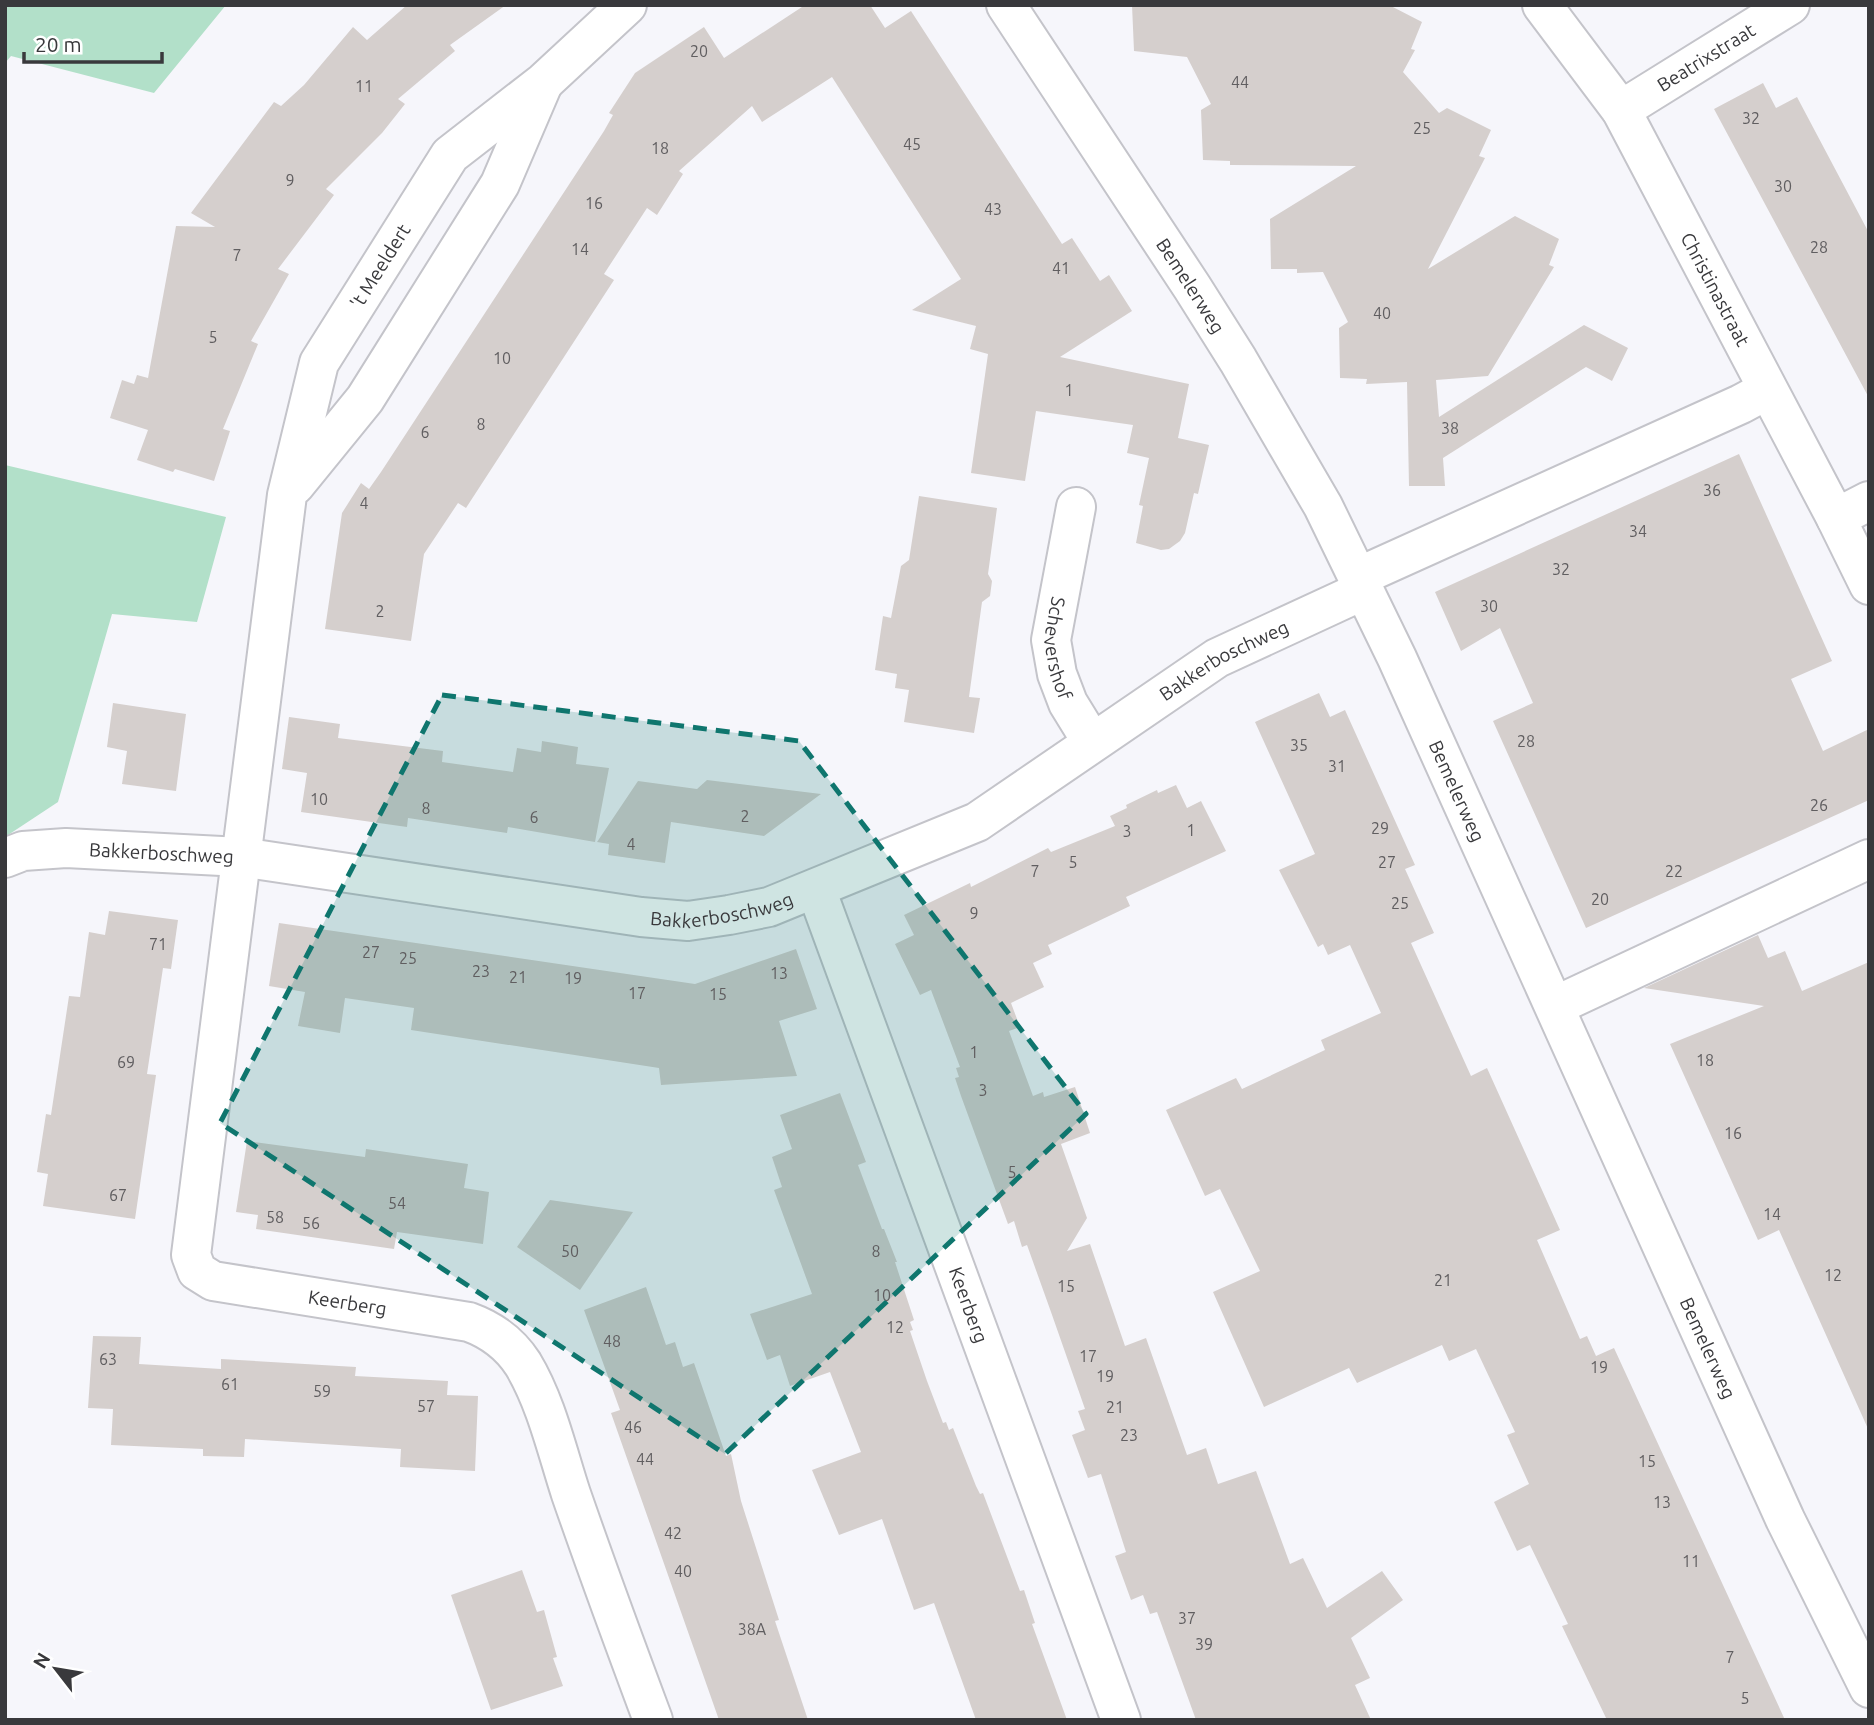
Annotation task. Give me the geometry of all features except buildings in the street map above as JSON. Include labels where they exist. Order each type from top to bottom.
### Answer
[{"type":"street","name":"'t Meeldert","points":[[241,857],[287,495],[319,363],[450,155],[544,82],[627,5]]},
{"type":"street","name":"Bemelerweg","points":[[1006,5],[1238,360],[1323,506],[1397,658],[1785,1519],[1869,1688]]},
{"type":"street","name":"Christinastraat","points":[[1542,5],[1622,110],[1767,390],[1852,510],[1869,585]]},
{"type":"street","name":"Beatrixstraat","points":[[1622,110],[1790,5]]},
{"type":"street","name":"'t Meeldert","points":[[287,495],[365,399],[500,184],[544,82]]},
{"type":"street","points":[[1361,584],[1767,390]]},
{"type":"street","name":"Schevershof","points":[[1076,506],[1051,640],[1056,674],[1068,703],[1092,742]]},
{"type":"street","name":"Bakkerboschweg","points":[[5,858],[23,850],[66,848],[241,857],[599,911],[688,921],[769,907],[977,821],[1217,658],[1361,584]]},
{"type":"street","name":"Keerberg","points":[[241,857],[191,1255],[197,1271],[213,1281],[469,1322],[484,1328],[514,1351],[524,1365],[540,1402],[653,1720]]},
{"type":"street","points":[[1555,1006],[1869,859]]},
{"type":"street","name":"Keerberg","points":[[816,889],[1121,1720]]},
{"type":"highlighted area","points":[[442,695],[799,741],[1086,1114],[725,1454],[220,1123]]},
{"type":"green space","points":[[5,5],[226,5],[154,93],[11,56],[5,63]]},
{"type":"green space","points":[[5,465],[226,517],[197,622],[112,614],[58,802],[5,837]]}]
